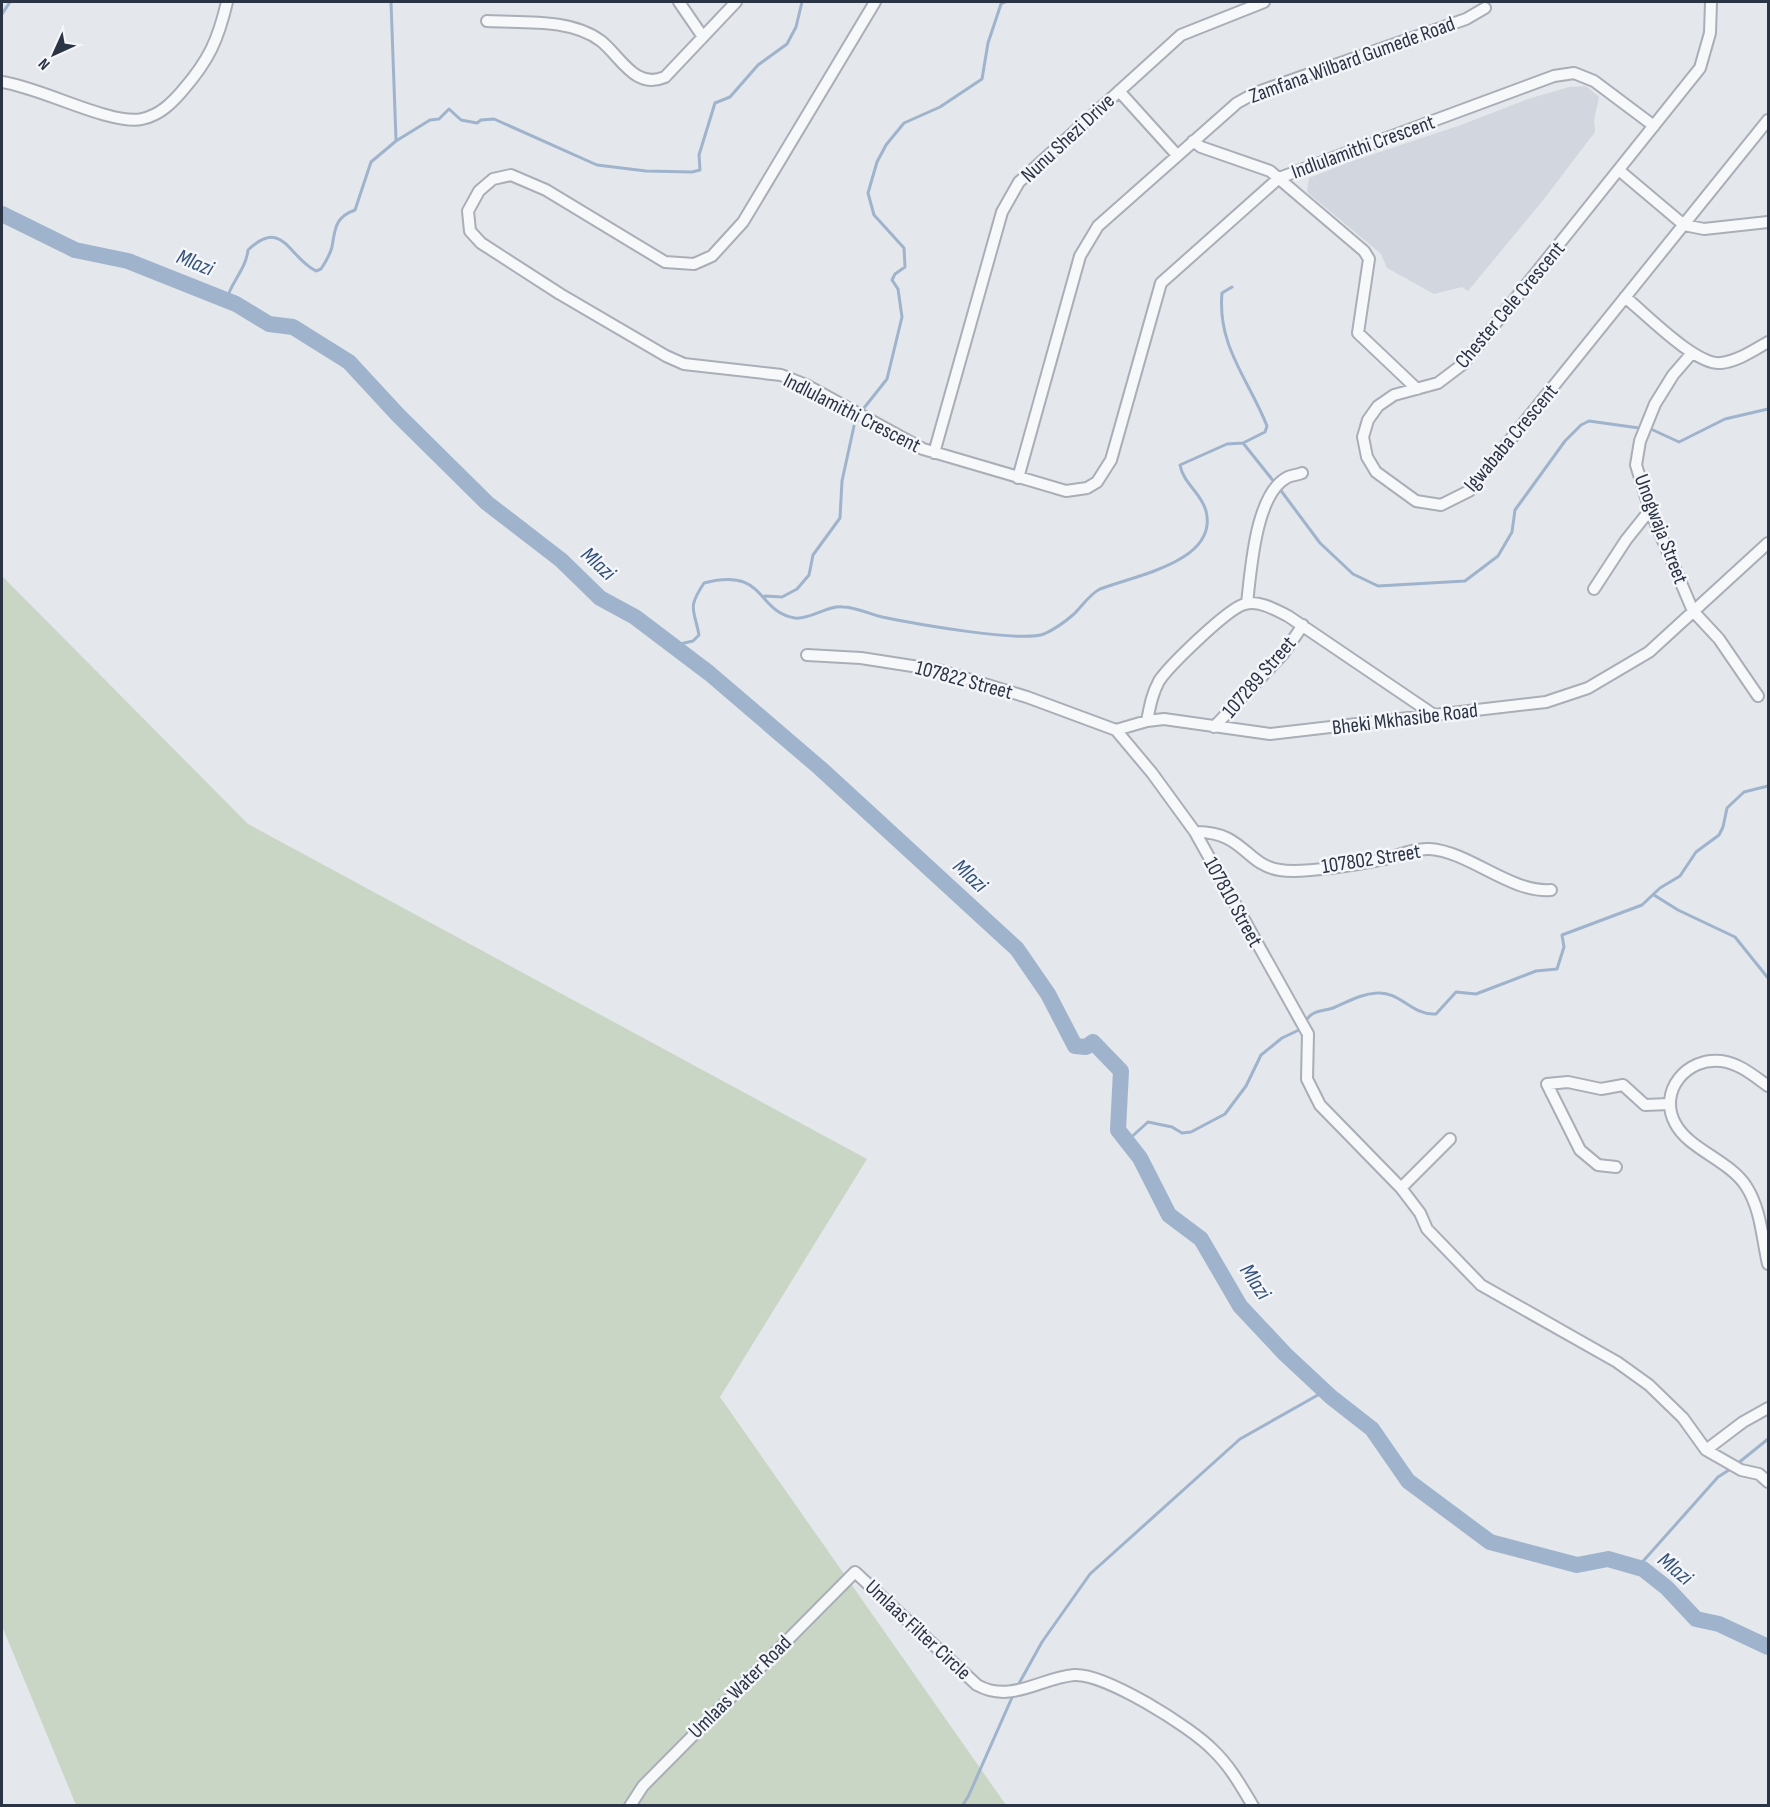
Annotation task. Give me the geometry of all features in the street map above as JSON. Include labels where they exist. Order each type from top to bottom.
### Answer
[{"type":"street","points":[[2,82],[31,88],[113,117],[142,120],[168,106],[206,61],[215,46],[227,2]]},
{"type":"street","points":[[679,2],[703,37]]},
{"type":"street","points":[[487,21],[566,26],[601,41],[637,77],[651,82],[665,77],[736,2]]},
{"type":"street","name":"Indlulamithi Crescent","points":[[875,2],[853,43],[743,222],[722,248],[712,256],[694,264],[665,262],[546,190],[511,175],[494,178],[479,191],[470,204],[468,223],[481,243],[560,294],[666,356],[696,366],[781,375],[806,385],[884,429],[934,453],[1066,491],[1087,488],[1097,482],[1111,460],[1161,283],[1279,178],[1554,76],[1574,73],[1594,81],[1654,126]]},
{"type":"street","name":"Nunu Shezi Drive","points":[[934,453],[1002,212],[1012,193],[1031,169],[1181,35],[1264,2]]},
{"type":"street","name":"Chester Cele Crescent","points":[[1417,389],[1438,383],[1463,364],[1620,171],[1700,68],[1706,54],[1711,2]]},
{"type":"street","name":"Zamfana Wilbard Gumede Road","points":[[1018,478],[1070,290],[1087,240],[1098,226],[1217,118],[1255,93],[1466,20],[1485,8]]},
{"type":"street","points":[[1119,91],[1176,154]]},
{"type":"street","name":"Igwababa Crescent","points":[[1417,389],[1394,395],[1378,406],[1364,429],[1363,446],[1376,472],[1416,501],[1432,505],[1449,503],[1469,491],[1484,475],[1768,120]]},
{"type":"street","points":[[1193,141],[1201,147],[1259,167],[1279,178],[1354,240],[1370,259],[1358,333],[1417,389]]},
{"type":"street","points":[[1620,171],[1684,225],[1704,229],[1768,222]]},
{"type":"street","points":[[1626,297],[1692,353],[1707,362],[1719,364],[1734,360],[1768,342]]},
{"type":"street","name":"Unogwaja Street","points":[[1692,353],[1663,389],[1638,448],[1636,465],[1650,510],[1693,611],[1719,639],[1758,696]]},
{"type":"street","points":[[1246,603],[1256,540],[1266,505],[1274,490],[1288,477],[1302,473]]},
{"type":"street","points":[[1594,589],[1626,540],[1650,510]]},
{"type":"street","name":"Bheki Mkhasibe Road","points":[[1116,730],[1147,720],[1164,719],[1270,734],[1546,702],[1570,696],[1649,652],[1768,543]]},
{"type":"street","points":[[1147,720],[1153,693],[1167,671],[1229,612],[1246,603],[1276,609],[1303,625],[1434,715]]},
{"type":"street","name":"107289 Street","points":[[1214,727],[1283,654],[1303,625]]},
{"type":"street","name":"107822 Street","points":[[807,655],[861,658],[938,670],[1027,697],[1116,730]]},
{"type":"street","name":"107810 Street","points":[[1116,730],[1158,781],[1195,832],[1308,1034],[1306,1070],[1311,1090],[1342,1130],[1401,1188]]},
{"type":"street","name":"107802 Street","points":[[1195,832],[1208,831],[1227,836],[1259,861],[1279,870],[1362,864],[1430,849],[1450,854],[1530,887],[1551,890]]},
{"type":"street","points":[[1768,1086],[1732,1063],[1711,1060],[1700,1063],[1682,1074],[1672,1087],[1670,1104],[1679,1130],[1745,1184],[1755,1203],[1768,1264]]},
{"type":"street","points":[[1616,1167],[1598,1165],[1580,1150],[1547,1084],[1568,1082],[1600,1089],[1623,1085],[1645,1105],[1670,1104]]},
{"type":"street","points":[[1450,1139],[1401,1188],[1420,1213],[1427,1229],[1480,1284],[1617,1362],[1649,1384],[1683,1418],[1706,1450],[1741,1470],[1759,1474],[1768,1482]]},
{"type":"street","points":[[1706,1450],[1743,1422],[1768,1408]]},
{"type":"street","name":"Umlaas Water Road","points":[[630,1806],[659,1770],[855,1572]]},
{"type":"street","name":"Umlaas Filter Circle","points":[[855,1572],[977,1685],[985,1689],[1008,1692],[1074,1675],[1109,1682],[1206,1743],[1231,1771],[1253,1806]]},
{"type":"shaded area","points":[[1586,86],[1599,97],[1594,120],[1595,132],[1544,199],[1468,291],[1462,287],[1434,294],[1387,268],[1381,254],[1307,192],[1309,178],[1350,162],[1461,125],[1528,99],[1569,87]]},
{"type":"green space","points":[[2,576],[248,824],[867,1159],[720,1397],[1006,1805],[76,1805],[2,1626]]},
{"type":"waterway","points":[[2,14],[10,2]]},
{"type":"waterway","points":[[391,2],[396,140]]},
{"type":"waterway","points":[[226,301],[247,257],[248,250],[269,237],[278,238],[285,243],[306,265],[316,271],[321,269],[331,250],[337,224],[343,216],[355,210],[371,162],[396,141],[430,120],[439,119],[449,109],[461,120],[477,123],[481,120],[494,119],[597,165],[646,171],[692,172],[700,170],[699,155],[715,103],[730,97],[758,65],[787,44],[796,27],[802,2]]},
{"type":"waterway","points":[[864,408],[887,379],[902,317],[898,289],[892,280],[895,274],[905,267],[904,248],[874,215],[868,193],[877,162],[886,145],[904,123],[940,107],[982,79],[988,43],[1001,4],[1005,2]]},
{"type":"waterway","name":"Mlazi","points":[[2,214],[75,250],[128,261],[236,304],[269,324],[293,327],[349,362],[398,415],[487,503],[561,560],[600,598],[635,617],[709,673],[820,768],[1017,949],[1048,994],[1075,1046],[1086,1047],[1093,1042],[1121,1071],[1118,1130],[1140,1158],[1169,1215],[1201,1239],[1240,1306],[1285,1354],[1331,1397],[1372,1429],[1408,1481],[1490,1542],[1577,1565],[1608,1559],[1643,1569],[1667,1588],[1696,1619],[1719,1624],[1768,1647]]},
{"type":"waterway","points":[[1232,287],[1222,293],[1224,330],[1236,362],[1267,426],[1265,432],[1243,443]]},
{"type":"waterway","points":[[1653,430],[1679,442],[1725,419],[1768,409]]},
{"type":"waterway","points":[[1279,488],[1320,543],[1353,574],[1378,586],[1465,581],[1498,556],[1512,532],[1515,510],[1565,441],[1581,425],[1589,421],[1639,428]]},
{"type":"waterway","points":[[765,596],[782,597],[797,589],[809,575],[813,555],[840,518],[842,481],[854,426]]},
{"type":"waterway","points":[[671,646],[693,641],[699,635],[693,609],[695,598],[704,583],[724,580],[739,581],[750,585],[782,614],[795,618],[807,617],[831,608],[848,607],[882,617],[965,631],[1013,636],[1044,634],[1071,617],[1096,591],[1170,564],[1187,555],[1200,543],[1207,528],[1206,511],[1180,465],[1227,444],[1243,443],[1275,483]]},
{"type":"waterway","points":[[1308,1018],[1316,1012],[1377,993],[1385,993],[1420,1011],[1436,1014],[1456,992],[1476,994],[1536,971],[1557,969],[1564,947],[1562,935],[1642,905],[1660,888],[1680,876],[1696,852],[1719,835],[1727,808],[1744,792],[1768,786]]},
{"type":"waterway","points":[[1654,895],[1678,910],[1735,937],[1768,978]]},
{"type":"waterway","points":[[1127,1141],[1148,1122],[1172,1127],[1182,1133],[1191,1132],[1225,1114],[1246,1086],[1261,1055],[1282,1038],[1301,1029]]},
{"type":"waterway","points":[[1017,1687],[1042,1642],[1090,1574],[1240,1439],[1325,1391]]},
{"type":"waterway","points":[[1737,1464],[1768,1439]]},
{"type":"waterway","points":[[1637,1568],[1718,1477],[1732,1468]]},
{"type":"waterway","points":[[962,1806],[1014,1693]]}]
